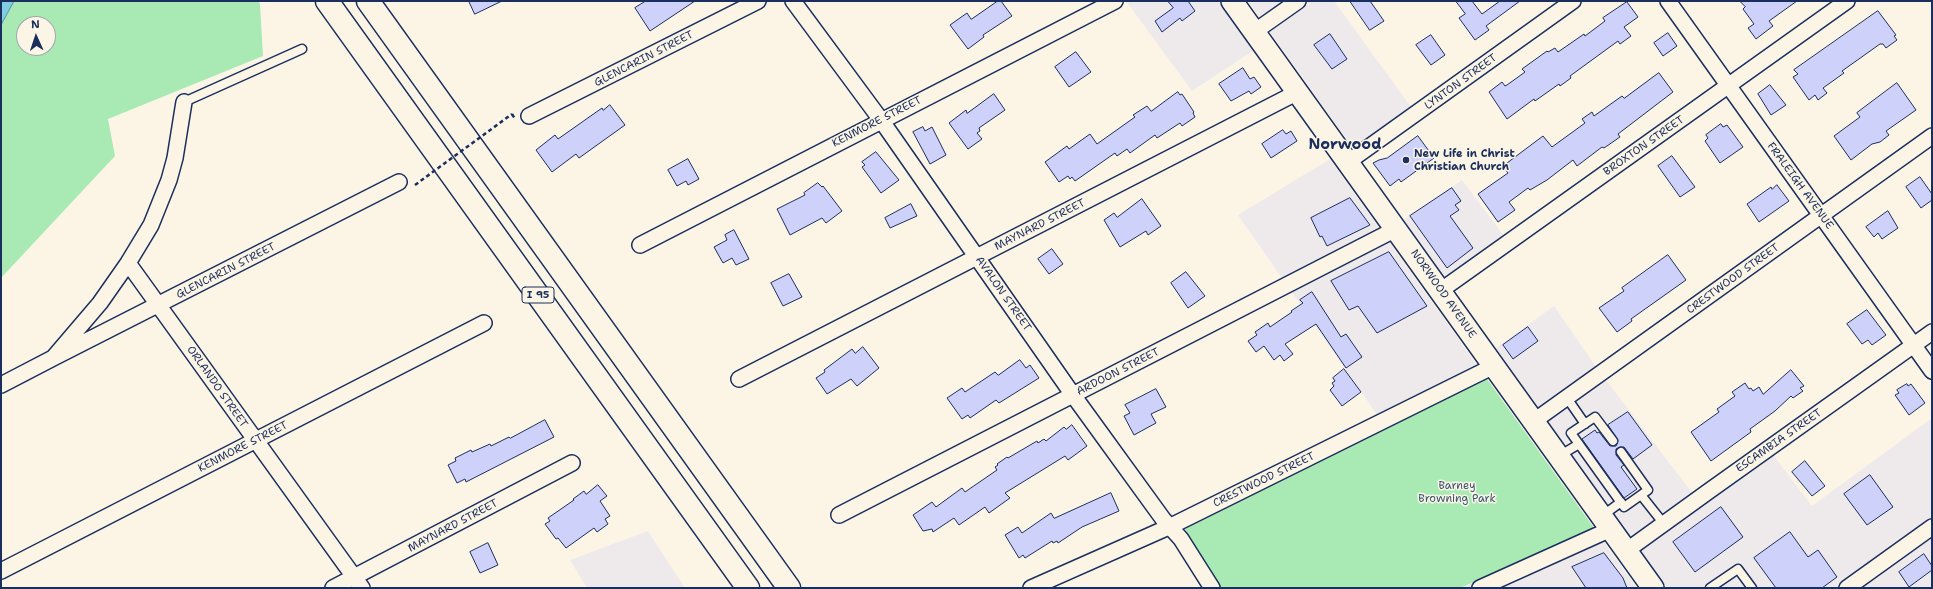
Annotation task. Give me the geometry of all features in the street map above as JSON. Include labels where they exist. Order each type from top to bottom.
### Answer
[{"type":"highway","name":"I 95","points":[[327,1],[748,588]]},
{"type":"highway","name":"I 95","points":[[368,1],[789,588]]},
{"type":"main road","name":"NORWOOD AVENUE","points":[[1232,1],[1534,421],[1652,588]]},
{"type":"street","name":"GLENCARIN STREET","points":[[529,116],[758,1]]},
{"type":"street","name":"AVALON STREET","points":[[793,1],[881,120],[1073,395],[1163,520],[1171,526],[1181,539],[1212,588]]},
{"type":"street","name":"KENMORE STREET","points":[[640,245],[1115,1]]},
{"type":"street","points":[[1254,32],[1298,1]]},
{"type":"street","name":"LYNTON STREET","points":[[1348,162],[1573,1]]},
{"type":"street","name":"FRALEIGH AVENUE","points":[[1668,1],[1932,370]]},
{"type":"street","name":"BROXTON STREET","points":[[1440,291],[1847,1]]},
{"type":"street","name":"MAYNARD STREET","points":[[739,379],[1298,92]]},
{"type":"street","points":[[53,358],[100,303],[128,263],[151,225],[169,180],[175,158],[184,102]]},
{"type":"street","name":"CRESTWOOD STREET","points":[[1534,421],[1932,136]]},
{"type":"street","name":"GLENCARIN STREET","points":[[1,385],[399,182]]},
{"type":"street","name":"ARDOON STREET","points":[[839,515],[1396,229]]},
{"type":"street","name":"ORLANDO STREET","points":[[128,263],[160,305],[358,583]]},
{"type":"street","name":"KENMORE STREET","points":[[1,571],[484,324]]},
{"type":"street","name":"ESCAMBIA STREET","points":[[1626,551],[1932,332]]},
{"type":"street","name":"CRESTWOOD STREET","points":[[1031,588],[1171,526],[1494,366]]},
{"type":"street","name":"MAYNARD STREET","points":[[333,588],[358,583],[572,463]]},
{"type":"street","points":[[1480,588],[1497,584],[1606,523]]},
{"type":"street","points":[[1847,588],[1932,527]]},
{"type":"lane","points":[[184,102],[302,49]]},
{"type":"lane","points":[[1567,398],[1585,424]]},
{"type":"lane","points":[[1613,441],[1604,436],[1595,417],[1571,433],[1579,444],[1587,451],[1611,484],[1624,507],[1648,490],[1629,471],[1622,453],[1615,458]]},
{"type":"lane","points":[[1559,456],[1579,444]]},
{"type":"lane","points":[[1641,495],[1664,524]]},
{"type":"lane","points":[[1606,523],[1621,502]]},
{"type":"lane","points":[[1710,588],[1738,570],[1752,588]]},
{"type":"path","points":[[414,185],[512,114]]},
{"type":"shaded area","points":[[1126,1],[1218,1],[1253,51],[1192,91]]},
{"type":"shaded area","points":[[1248,1],[1334,1],[1411,107],[1353,148]]},
{"type":"shaded area","points":[[1330,159],[1487,379],[1387,429],[1238,215]]},
{"type":"shaded area","points":[[1462,180],[1513,248],[1454,291],[1404,220]]},
{"type":"shaded area","points":[[1554,306],[1596,367],[1693,494],[1764,443],[1812,506],[1932,418],[1932,588],[1667,588],[1496,348]]},
{"type":"shaded area","points":[[1594,528],[1637,588],[1460,588]]},
{"type":"shaded area","points":[[648,531],[685,588],[587,588],[570,560]]},
{"type":"green space","points":[[14,1],[258,1],[260,4],[263,56],[108,119],[115,156],[1,278],[1,25]]},
{"type":"green space","name":"Barney Browning Park","points":[[1487,379],[1594,528],[1460,588],[1222,588],[1185,529]]},
{"type":"water","points":[[1,1],[14,1],[1,25]]},
{"type":"building","points":[[469,1],[502,1],[475,14]]},
{"type":"building","points":[[646,1],[695,1],[650,31],[635,8]]},
{"type":"building","points":[[998,1],[1001,1],[1012,16],[983,35],[984,37],[968,49],[950,25],[967,13],[971,19]]},
{"type":"building","points":[[1168,1],[1188,1],[1195,11],[1182,21],[1180,18],[1162,32],[1155,21],[1173,8]]},
{"type":"building","points":[[1350,1],[1370,1],[1384,21],[1370,30]]},
{"type":"building","points":[[1456,1],[1472,1],[1482,14],[1500,1],[1520,1],[1486,26],[1489,30],[1475,40],[1459,18],[1465,14]]},
{"type":"building","points":[[1740,1],[1797,1],[1769,21],[1773,26],[1756,39],[1748,28],[1754,24],[1743,9],[1745,7]]},
{"type":"building","points":[[1627,2],[1638,17],[1624,27],[1631,36],[1620,44],[1618,41],[1570,76],[1571,78],[1560,86],[1559,84],[1535,101],[1534,99],[1507,119],[1489,92],[1502,82],[1505,86],[1507,85],[1525,72],[1522,69],[1547,51],[1548,52],[1555,48],[1558,52],[1584,34],[1585,36],[1605,21],[1603,18]]},
{"type":"building","points":[[1878,11],[1896,35],[1894,36],[1897,40],[1886,48],[1883,44],[1880,44],[1842,71],[1844,73],[1823,88],[1827,93],[1818,100],[1815,95],[1809,100],[1793,77],[1798,74],[1794,70]]},
{"type":"building","points":[[1668,33],[1677,46],[1663,56],[1654,43]]},
{"type":"building","points":[[1330,34],[1347,59],[1332,69],[1314,45]]},
{"type":"building","points":[[1431,35],[1445,55],[1431,65],[1416,45]]},
{"type":"building","points":[[1076,52],[1091,72],[1069,87],[1055,67]]},
{"type":"building","points":[[1243,68],[1250,79],[1254,77],[1261,87],[1251,94],[1249,91],[1231,101],[1219,84]]},
{"type":"building","points":[[1659,73],[1673,92],[1618,134],[1620,137],[1604,148],[1602,147],[1577,166],[1573,160],[1547,180],[1530,190],[1528,188],[1509,202],[1515,210],[1498,222],[1478,194],[1508,173],[1503,166],[1543,136],[1552,147],[1585,123],[1582,119],[1592,112],[1594,116],[1622,96],[1624,98]]},
{"type":"building","points":[[1897,83],[1916,110],[1886,131],[1889,135],[1880,142],[1872,144],[1851,160],[1834,136],[1860,117],[1857,113]]},
{"type":"building","points":[[1770,85],[1786,105],[1771,115],[1758,94]]},
{"type":"building","points":[[1178,92],[1180,95],[1182,94],[1194,112],[1195,117],[1182,126],[1180,123],[1157,138],[1155,135],[1130,153],[1127,149],[1117,156],[1115,153],[1075,181],[1072,177],[1070,179],[1068,176],[1059,182],[1045,162],[1067,146],[1069,149],[1090,134],[1097,144],[1135,117],[1133,115],[1147,106],[1151,111]]},
{"type":"building","points":[[994,94],[1005,110],[979,128],[980,131],[977,133],[982,139],[968,149],[949,123],[966,110],[967,113]]},
{"type":"building","points":[[610,105],[625,125],[579,158],[576,154],[552,172],[536,150],[555,135],[558,139],[602,108],[603,110]]},
{"type":"building","points":[[1721,124],[1723,127],[1727,125],[1743,147],[1720,163],[1705,141],[1708,138],[1706,135]]},
{"type":"building","points":[[923,127],[925,131],[932,127],[946,155],[930,164],[913,132]]},
{"type":"building","points":[[1283,130],[1286,134],[1291,131],[1297,141],[1271,158],[1262,144]]},
{"type":"building","name":"New Life in Christ Christian Church","points":[[1418,136],[1434,158],[1401,182],[1399,179],[1390,186],[1373,163],[1387,158]]},
{"type":"building","points":[[876,152],[899,180],[881,193],[862,167],[865,165],[862,162]]},
{"type":"building","points":[[1672,156],[1695,187],[1680,197],[1658,166]]},
{"type":"building","points":[[688,159],[699,179],[688,185],[686,181],[677,186],[668,170]]},
{"type":"building","points":[[1920,177],[1932,194],[1932,200],[1921,208],[1906,187]]},
{"type":"building","points":[[818,183],[822,187],[823,186],[842,211],[826,223],[822,218],[790,235],[777,209],[805,195],[804,193]]},
{"type":"building","points":[[1777,185],[1789,201],[1759,222],[1747,204],[1771,187],[1772,189]]},
{"type":"building","points":[[1452,188],[1461,201],[1455,205],[1459,210],[1450,216],[1473,248],[1447,268],[1410,216]]},
{"type":"building","points":[[1350,198],[1370,225],[1327,246],[1322,236],[1320,237],[1311,218]]},
{"type":"building","points":[[1142,199],[1161,226],[1148,235],[1146,231],[1120,247],[1104,220],[1114,213],[1117,217]]},
{"type":"building","points":[[911,204],[917,216],[890,228],[885,218]]},
{"type":"building","points":[[1888,211],[1898,228],[1882,239],[1878,233],[1874,237],[1866,227]]},
{"type":"building","points":[[734,230],[749,259],[736,265],[732,258],[723,263],[714,247],[727,240],[725,235]]},
{"type":"building","points":[[1052,249],[1063,264],[1049,274],[1038,259]]},
{"type":"building","points":[[1389,252],[1427,306],[1377,333],[1358,306],[1349,310],[1331,281]]},
{"type":"building","points":[[1668,255],[1686,280],[1631,319],[1632,321],[1617,332],[1599,308],[1624,291],[1622,288]]},
{"type":"building","points":[[1186,272],[1205,296],[1188,308],[1171,283]]},
{"type":"building","points":[[789,274],[802,297],[783,306],[771,283]]},
{"type":"building","points":[[1312,292],[1341,337],[1346,334],[1362,357],[1346,368],[1316,324],[1285,344],[1293,354],[1284,361],[1280,355],[1274,360],[1264,346],[1256,352],[1248,341],[1257,335],[1255,332],[1268,323],[1270,327],[1292,312],[1291,311],[1303,303],[1300,300]]},
{"type":"building","points":[[1867,310],[1886,335],[1872,345],[1868,340],[1862,344],[1847,324]]},
{"type":"building","points":[[1528,327],[1538,341],[1513,359],[1503,345]]},
{"type":"building","points":[[863,347],[879,368],[857,386],[851,379],[827,394],[816,378],[825,372],[824,370],[852,349],[855,353]]},
{"type":"building","points":[[1020,360],[1026,368],[1030,365],[1039,378],[999,403],[996,400],[970,418],[968,415],[962,419],[947,398],[962,388],[965,392],[995,372],[998,375]]},
{"type":"building","points":[[1344,369],[1361,392],[1342,406],[1330,390],[1334,386],[1332,383],[1335,381],[1333,378]]},
{"type":"building","points":[[1791,370],[1804,386],[1800,388],[1803,391],[1793,398],[1791,396],[1775,411],[1750,429],[1751,432],[1711,461],[1691,432],[1719,412],[1717,409],[1735,396],[1732,392],[1745,383],[1749,389],[1751,388],[1753,391],[1759,387],[1763,394]]},
{"type":"building","points":[[1907,384],[1908,386],[1911,384],[1925,403],[1909,415],[1895,395],[1899,393],[1897,390]]},
{"type":"building","points":[[1156,389],[1166,407],[1151,414],[1156,423],[1134,435],[1124,416],[1130,413],[1125,405]]},
{"type":"building","points":[[1628,412],[1652,445],[1633,459],[1624,447],[1616,449],[1616,455],[1624,465],[1621,467],[1637,489],[1624,498],[1582,439],[1595,430],[1597,433],[1599,432],[1610,446],[1616,446],[1618,440],[1608,425]]},
{"type":"building","points":[[545,420],[554,437],[466,482],[465,479],[457,483],[448,465],[456,461],[455,458],[471,450],[472,452],[490,444],[491,446],[509,437],[510,438]]},
{"type":"building","points":[[1072,425],[1087,446],[1068,460],[1065,456],[1005,493],[1010,498],[989,513],[985,507],[959,525],[954,518],[933,532],[932,529],[923,531],[913,515],[932,502],[936,507],[962,488],[965,492],[997,470],[995,467],[998,465],[997,464],[1007,457],[1008,458],[1037,441],[1038,443],[1044,439],[1046,441],[1064,427],[1066,429]]},
{"type":"building","points":[[1805,461],[1825,486],[1812,496],[1792,472]]},
{"type":"building","points":[[1870,475],[1893,507],[1867,525],[1844,494]]},
{"type":"building","points":[[598,485],[607,496],[600,501],[610,516],[605,519],[608,524],[597,532],[594,528],[566,548],[558,538],[556,539],[545,524],[550,521],[548,518],[574,500],[573,499],[584,491],[586,494]]},
{"type":"building","points":[[1111,493],[1119,511],[1082,527],[1058,543],[1057,541],[1053,543],[1052,541],[1025,558],[1023,555],[1019,558],[1005,535],[1018,527],[1022,533],[1051,513],[1054,518]]},
{"type":"building","points":[[1721,507],[1743,537],[1695,572],[1673,542]]},
{"type":"building","points":[[1790,532],[1808,557],[1818,550],[1837,577],[1822,588],[1776,588],[1754,558]]},
{"type":"building","points":[[488,543],[498,565],[480,573],[470,552]]},
{"type":"building","points":[[1604,553],[1623,578],[1627,588],[1586,588],[1572,567]]},
{"type":"building","points":[[1924,554],[1932,566],[1932,570],[1909,587],[1899,572]]},
{"type":"place","name":"New Life in Christ Christian Church","points":[[1406,160]]},
{"type":"district","name":"Norwood","points":[[1345,145]]}]
